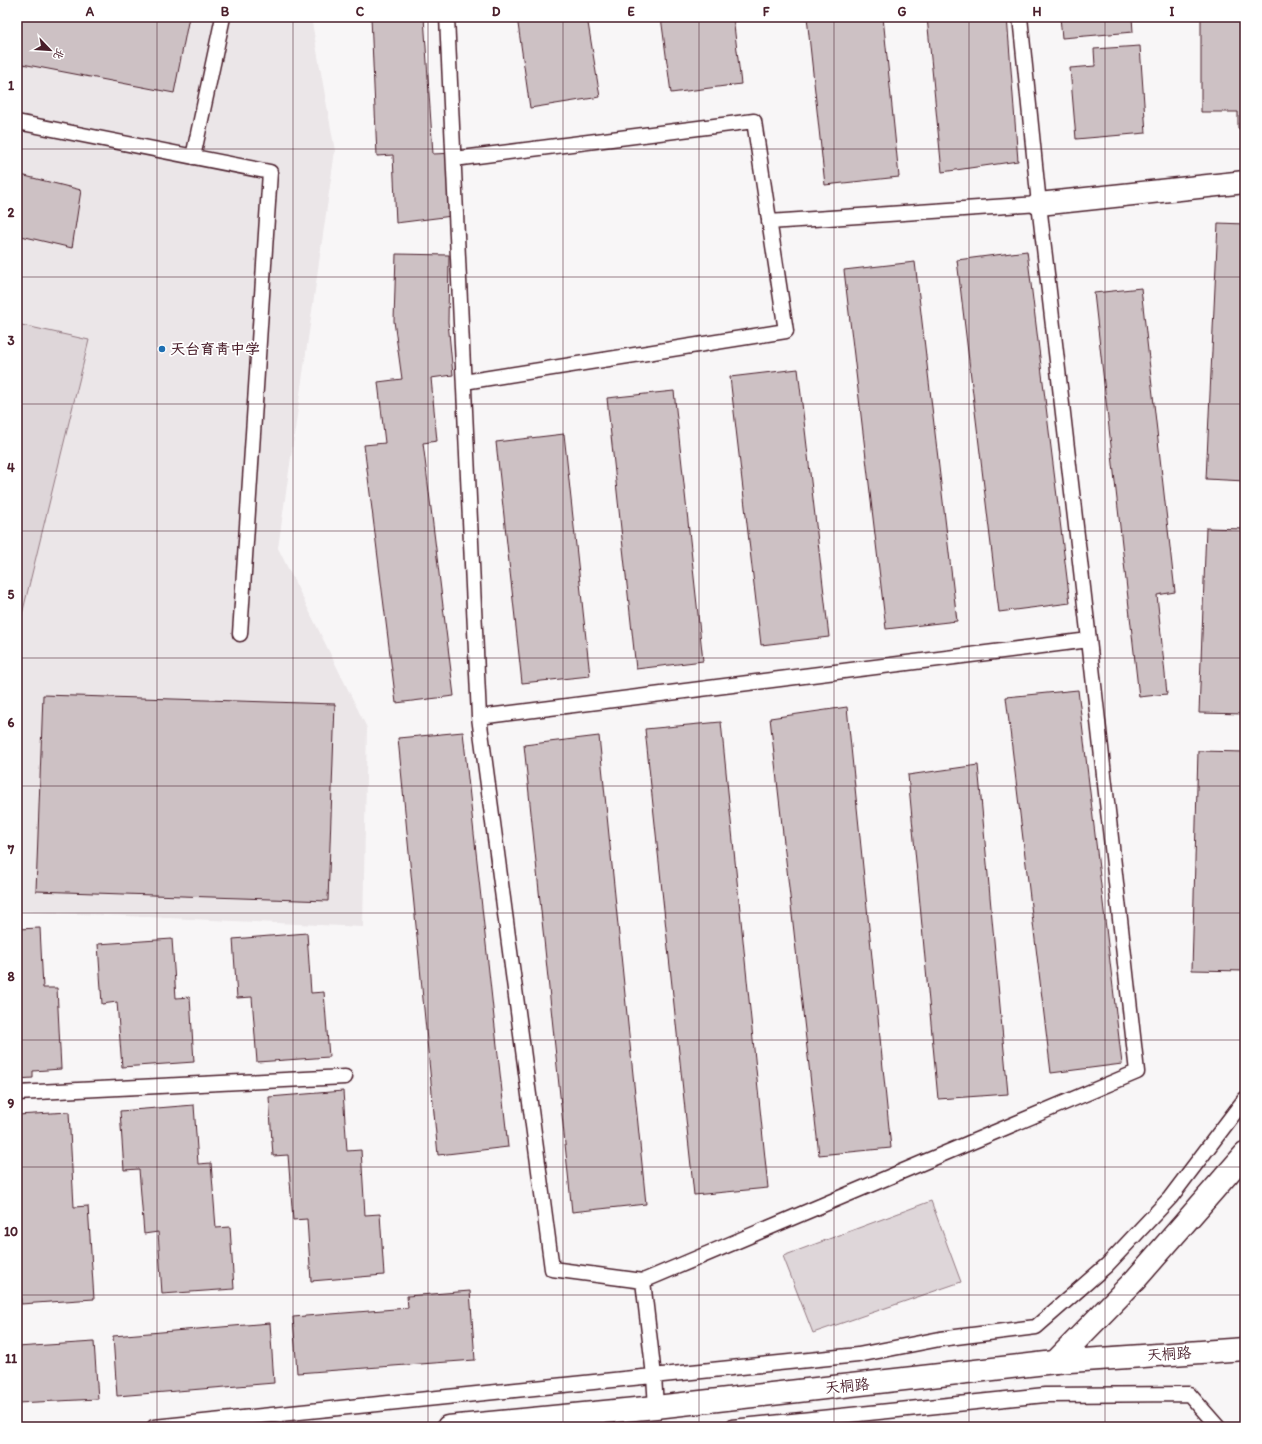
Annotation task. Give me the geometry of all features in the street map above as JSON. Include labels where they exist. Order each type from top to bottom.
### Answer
[{"type":"main road","points":[[1039,204],[1245,182]]},
{"type":"main road","points":[[1055,1362],[1135,1280],[1245,1154]]},
{"type":"main road","name":"天桐路","points":[[448,1427],[656,1407],[1055,1362],[1245,1349]]},
{"type":"lane","points":[[193,157],[224,17]]},
{"type":"lane","points":[[447,17],[479,717],[552,1269],[643,1281],[1137,1072],[1039,204],[1020,17]]},
{"type":"lane","points":[[17,122],[270,172],[240,634]]},
{"type":"lane","points":[[454,159],[754,122],[786,332],[464,382]]},
{"type":"lane","points":[[769,222],[1039,204]]},
{"type":"lane","points":[[479,717],[1089,640]]},
{"type":"lane","points":[[17,1093],[345,1077]]},
{"type":"lane","points":[[154,1427],[858,1355],[940,1339],[1036,1327],[1107,1265],[1170,1198],[1245,1099]]},
{"type":"lane","points":[[643,1281],[656,1407]]},
{"type":"lane","points":[[732,1427],[1045,1395],[1189,1394],[1218,1427]]},
{"type":"shaded area","name":"天台育青中学","points":[[17,17],[311,17],[335,151],[278,548],[367,728],[363,927],[17,911]]},
{"type":"shaded area","points":[[17,324],[89,340],[17,635]]},
{"type":"shaded area","points":[[931,1201],[961,1282],[813,1333],[783,1256]]},
{"type":"building","points":[[21,17],[189,17],[174,93],[17,63],[17,38]]},
{"type":"building","points":[[371,17],[424,17],[433,154],[455,153],[460,215],[396,223],[393,155],[377,156]]},
{"type":"building","points":[[517,17],[587,17],[600,97],[530,108]]},
{"type":"building","points":[[661,17],[733,17],[741,84],[671,93]]},
{"type":"building","points":[[807,17],[883,17],[899,177],[825,185]]},
{"type":"building","points":[[927,17],[1007,17],[1018,161],[942,172]]},
{"type":"building","points":[[1060,17],[1132,17],[1133,32],[1062,38]]},
{"type":"building","points":[[1201,17],[1245,17],[1245,129],[1238,129],[1238,112],[1201,112]]},
{"type":"building","points":[[1140,46],[1146,133],[1076,139],[1070,68],[1095,66],[1094,49]]},
{"type":"building","points":[[17,174],[81,190],[72,248],[17,235]]},
{"type":"building","points":[[1218,223],[1245,224],[1245,481],[1206,479]]},
{"type":"building","points":[[1027,251],[1070,603],[999,612],[957,260]]},
{"type":"building","points":[[396,254],[449,255],[448,322],[453,375],[431,378],[437,441],[423,443],[454,696],[396,703],[364,445],[385,443],[378,382],[402,379],[394,321]]},
{"type":"building","points":[[915,262],[957,621],[886,629],[844,270]]},
{"type":"building","points":[[1141,288],[1175,592],[1157,595],[1167,694],[1139,697],[1094,293]]},
{"type":"building","points":[[798,369],[829,637],[761,645],[730,377]]},
{"type":"building","points":[[674,391],[703,661],[636,669],[607,398]]},
{"type":"building","points":[[564,434],[590,676],[522,683],[496,442]]},
{"type":"building","points":[[1206,528],[1245,529],[1245,714],[1199,713]]},
{"type":"building","points":[[1078,690],[1122,1064],[1051,1073],[1006,697]]},
{"type":"building","points":[[43,695],[335,704],[328,901],[36,891]]},
{"type":"building","points":[[847,707],[891,1148],[819,1155],[770,718]]},
{"type":"building","points":[[721,722],[768,1188],[694,1195],[645,729]]},
{"type":"building","points":[[463,732],[508,1147],[438,1155],[398,738]]},
{"type":"building","points":[[599,736],[646,1204],[572,1212],[524,745]]},
{"type":"building","points":[[1198,751],[1245,752],[1245,971],[1192,970]]},
{"type":"building","points":[[978,765],[1008,1094],[938,1099],[908,775]]},
{"type":"building","points":[[40,928],[43,988],[57,988],[61,1069],[33,1071],[33,1078],[17,1079],[17,929]]},
{"type":"building","points":[[307,933],[311,993],[324,992],[329,1057],[257,1062],[252,997],[237,998],[233,939]]},
{"type":"building","points":[[172,939],[176,998],[190,997],[194,1062],[122,1067],[117,1002],[102,1004],[98,944]]},
{"type":"building","points":[[343,1091],[347,1151],[361,1150],[365,1215],[380,1214],[384,1275],[311,1281],[307,1219],[293,1220],[288,1155],[273,1156],[269,1097]]},
{"type":"building","points":[[194,1105],[198,1164],[211,1163],[216,1228],[230,1227],[234,1289],[162,1294],[158,1232],[144,1234],[139,1169],[124,1170],[120,1111]]},
{"type":"building","points":[[69,1112],[74,1207],[88,1206],[94,1299],[21,1304],[17,1236],[17,1115]]},
{"type":"building","points":[[470,1291],[475,1360],[297,1373],[293,1317],[408,1308],[407,1296]]},
{"type":"building","points":[[270,1323],[274,1383],[117,1396],[113,1336]]},
{"type":"building","points":[[94,1342],[98,1399],[17,1403],[17,1347]]},
{"type":"place","name":"天台育青中学","points":[[162,349]]}]
